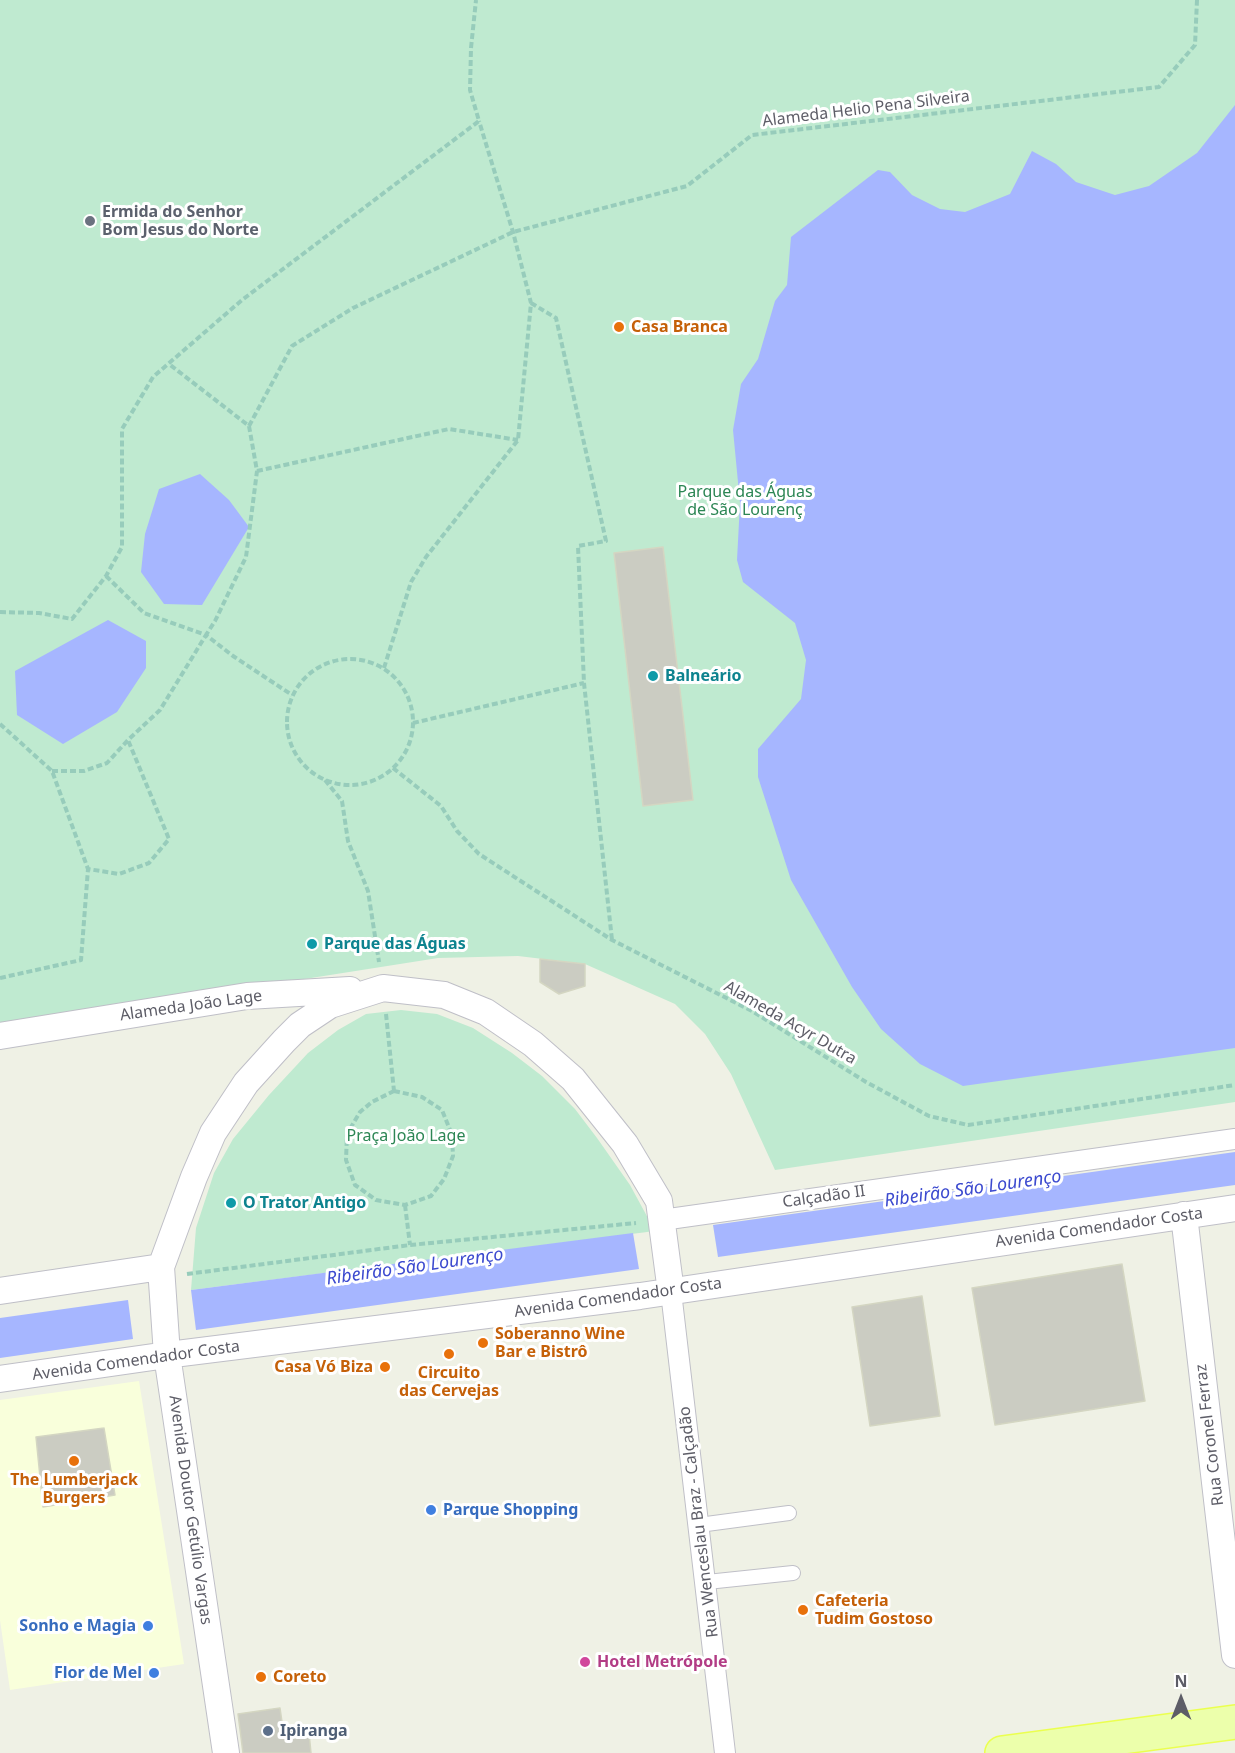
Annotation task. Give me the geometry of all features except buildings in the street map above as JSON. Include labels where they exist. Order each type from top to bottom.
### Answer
[{"type":"main road","points":[[1002,1753],[1235,1722]]},
{"type":"street","name":"Alameda João Lage","points":[[0,1036],[247,996],[383,988]]},
{"type":"street","points":[[0,1291],[161,1267],[213,1133],[246,1083],[300,1025],[330,1005],[383,988],[444,994],[486,1012],[533,1044],[573,1079],[625,1144],[659,1202],[671,1292]]},
{"type":"street","name":"Calçadão II","points":[[662,1220],[1235,1139]]},
{"type":"street","name":"Avenida Comendador Costa","points":[[0,1379],[167,1355],[671,1292],[1235,1208]]},
{"type":"street","name":"Rua Coronel Ferraz","points":[[1184,1215],[1235,1655]]},
{"type":"street","name":"Avenida Doutor Getúlio Vargas","points":[[161,1267],[167,1355],[226,1753]]},
{"type":"street","name":"Rua Wenceslau Braz - Calçadão","points":[[671,1292],[707,1582],[725,1753]]},
{"type":"lane","points":[[699,1525],[789,1513]]},
{"type":"lane","points":[[707,1582],[793,1573]]},
{"type":"path","points":[[384,668],[411,582],[426,557],[518,440],[531,303],[513,232],[470,90],[476,0]]},
{"type":"path","name":"Alameda Helio Pena Silveira","points":[[249,426],[292,346],[353,308],[513,232],[687,186],[752,135],[1160,87],[1195,45],[1197,0]]},
{"type":"path","points":[[0,612],[39,613],[72,619],[106,576],[122,547],[122,429],[153,377],[242,300],[479,121]]},
{"type":"path","points":[[531,303],[556,318],[606,542],[578,546],[584,683],[612,940]]},
{"type":"path","points":[[52,771],[84,771],[107,763],[160,710],[215,621],[246,557],[257,471],[249,426],[169,364]]},
{"type":"path","points":[[257,471],[449,429],[518,440]]},
{"type":"path","points":[[106,576],[144,613],[206,636],[292,695]]},
{"type":"path","points":[[325,780],[342,784],[360,784],[378,778],[393,768],[405,753],[412,735],[413,723],[409,698],[399,681],[384,668],[365,660],[343,659],[322,664],[305,677],[292,695],[287,714],[288,734],[295,753],[308,769],[325,780],[342,801],[348,841],[368,891],[383,988],[394,1091]]},
{"type":"path","points":[[413,723],[584,683]]},
{"type":"path","points":[[0,724],[52,771],[88,869],[81,960],[0,978]]},
{"type":"path","points":[[88,869],[119,874],[139,867],[148,863],[169,838],[128,740]]},
{"type":"path","name":"Alameda Acyr Dutra","points":[[393,768],[441,806],[457,831],[478,854],[612,940],[752,1011],[866,1082],[929,1116],[968,1125],[1235,1085]]},
{"type":"path","points":[[394,1091],[422,1097],[442,1110],[452,1135],[453,1156],[444,1179],[431,1196],[405,1205],[376,1200],[355,1185],[346,1160],[347,1134],[360,1112],[372,1102],[394,1091]]},
{"type":"path","points":[[405,1205],[410,1245]]},
{"type":"path","points":[[161,1267],[185,1275],[410,1245],[662,1220]]},
{"type":"shaded area","points":[[139,1381],[184,1664],[10,1690],[0,1620],[0,1400]]},
{"type":"green space","name":"Parque das Águas de São Lourenç","points":[[0,0],[1235,0],[1235,1102],[775,1170],[731,1074],[705,1034],[675,1004],[585,964],[518,956],[438,958],[0,1027]]},
{"type":"green space","name":"Praça João Lage","points":[[401,1010],[437,1014],[473,1028],[542,1076],[575,1109],[597,1138],[630,1185],[655,1231],[191,1290],[196,1228],[214,1173],[233,1139],[308,1053],[338,1030],[366,1014]]},
{"type":"water","points":[[1235,105],[1235,1048],[963,1086],[920,1064],[881,1029],[852,987],[791,880],[758,777],[758,749],[801,699],[806,660],[795,623],[743,582],[737,560],[740,503],[733,430],[741,384],[758,359],[775,301],[787,285],[791,237],[878,170],[890,172],[912,195],[940,209],[965,212],[1010,194],[1032,151],[1056,164],[1076,182],[1115,195],[1149,186],[1197,153]]},
{"type":"water","points":[[200,474],[229,500],[249,527],[202,605],[164,604],[141,572],[145,534],[159,489]]},
{"type":"water","points":[[108,620],[146,641],[146,668],[117,712],[63,744],[17,715],[15,671]]},
{"type":"water","name":"Ribeirão São Lourenço","points":[[1235,1152],[1235,1185],[718,1257],[713,1225]]},
{"type":"water","name":"Ribeirão São Lourenço","points":[[633,1233],[639,1269],[196,1330],[191,1290]]},
{"type":"water","points":[[128,1300],[133,1339],[0,1358],[0,1318]]},
{"type":"place","name":"Ermida do Senhor Bom Jesus do Norte","points":[[90,221]]},
{"type":"place","name":"Casa Branca","points":[[619,327]]},
{"type":"place","name":"Balneário","points":[[653,676]]},
{"type":"place","name":"Parque das Águas","points":[[312,944]]},
{"type":"place","name":"O Trator Antigo","points":[[231,1203]]},
{"type":"place","name":"Soberanno Wine Bar e Bistrô","points":[[483,1343]]},
{"type":"place","name":"Circuito das Cervejas","points":[[449,1354]]},
{"type":"place","name":"Casa Vó Biza","points":[[385,1367]]},
{"type":"place","name":"The Lumberjack Burgers","points":[[74,1461]]},
{"type":"place","name":"Parque Shopping","points":[[431,1510]]},
{"type":"place","name":"Cafeteria Tudim Gostoso","points":[[803,1610]]},
{"type":"place","name":"Sonho e Magia","points":[[148,1626]]},
{"type":"place","name":"Hotel Metrópole","points":[[585,1662]]},
{"type":"place","name":"Flor de Mel","points":[[154,1673]]},
{"type":"place","name":"Coreto","points":[[261,1677]]},
{"type":"place","name":"Ipiranga","points":[[268,1731]]}]
